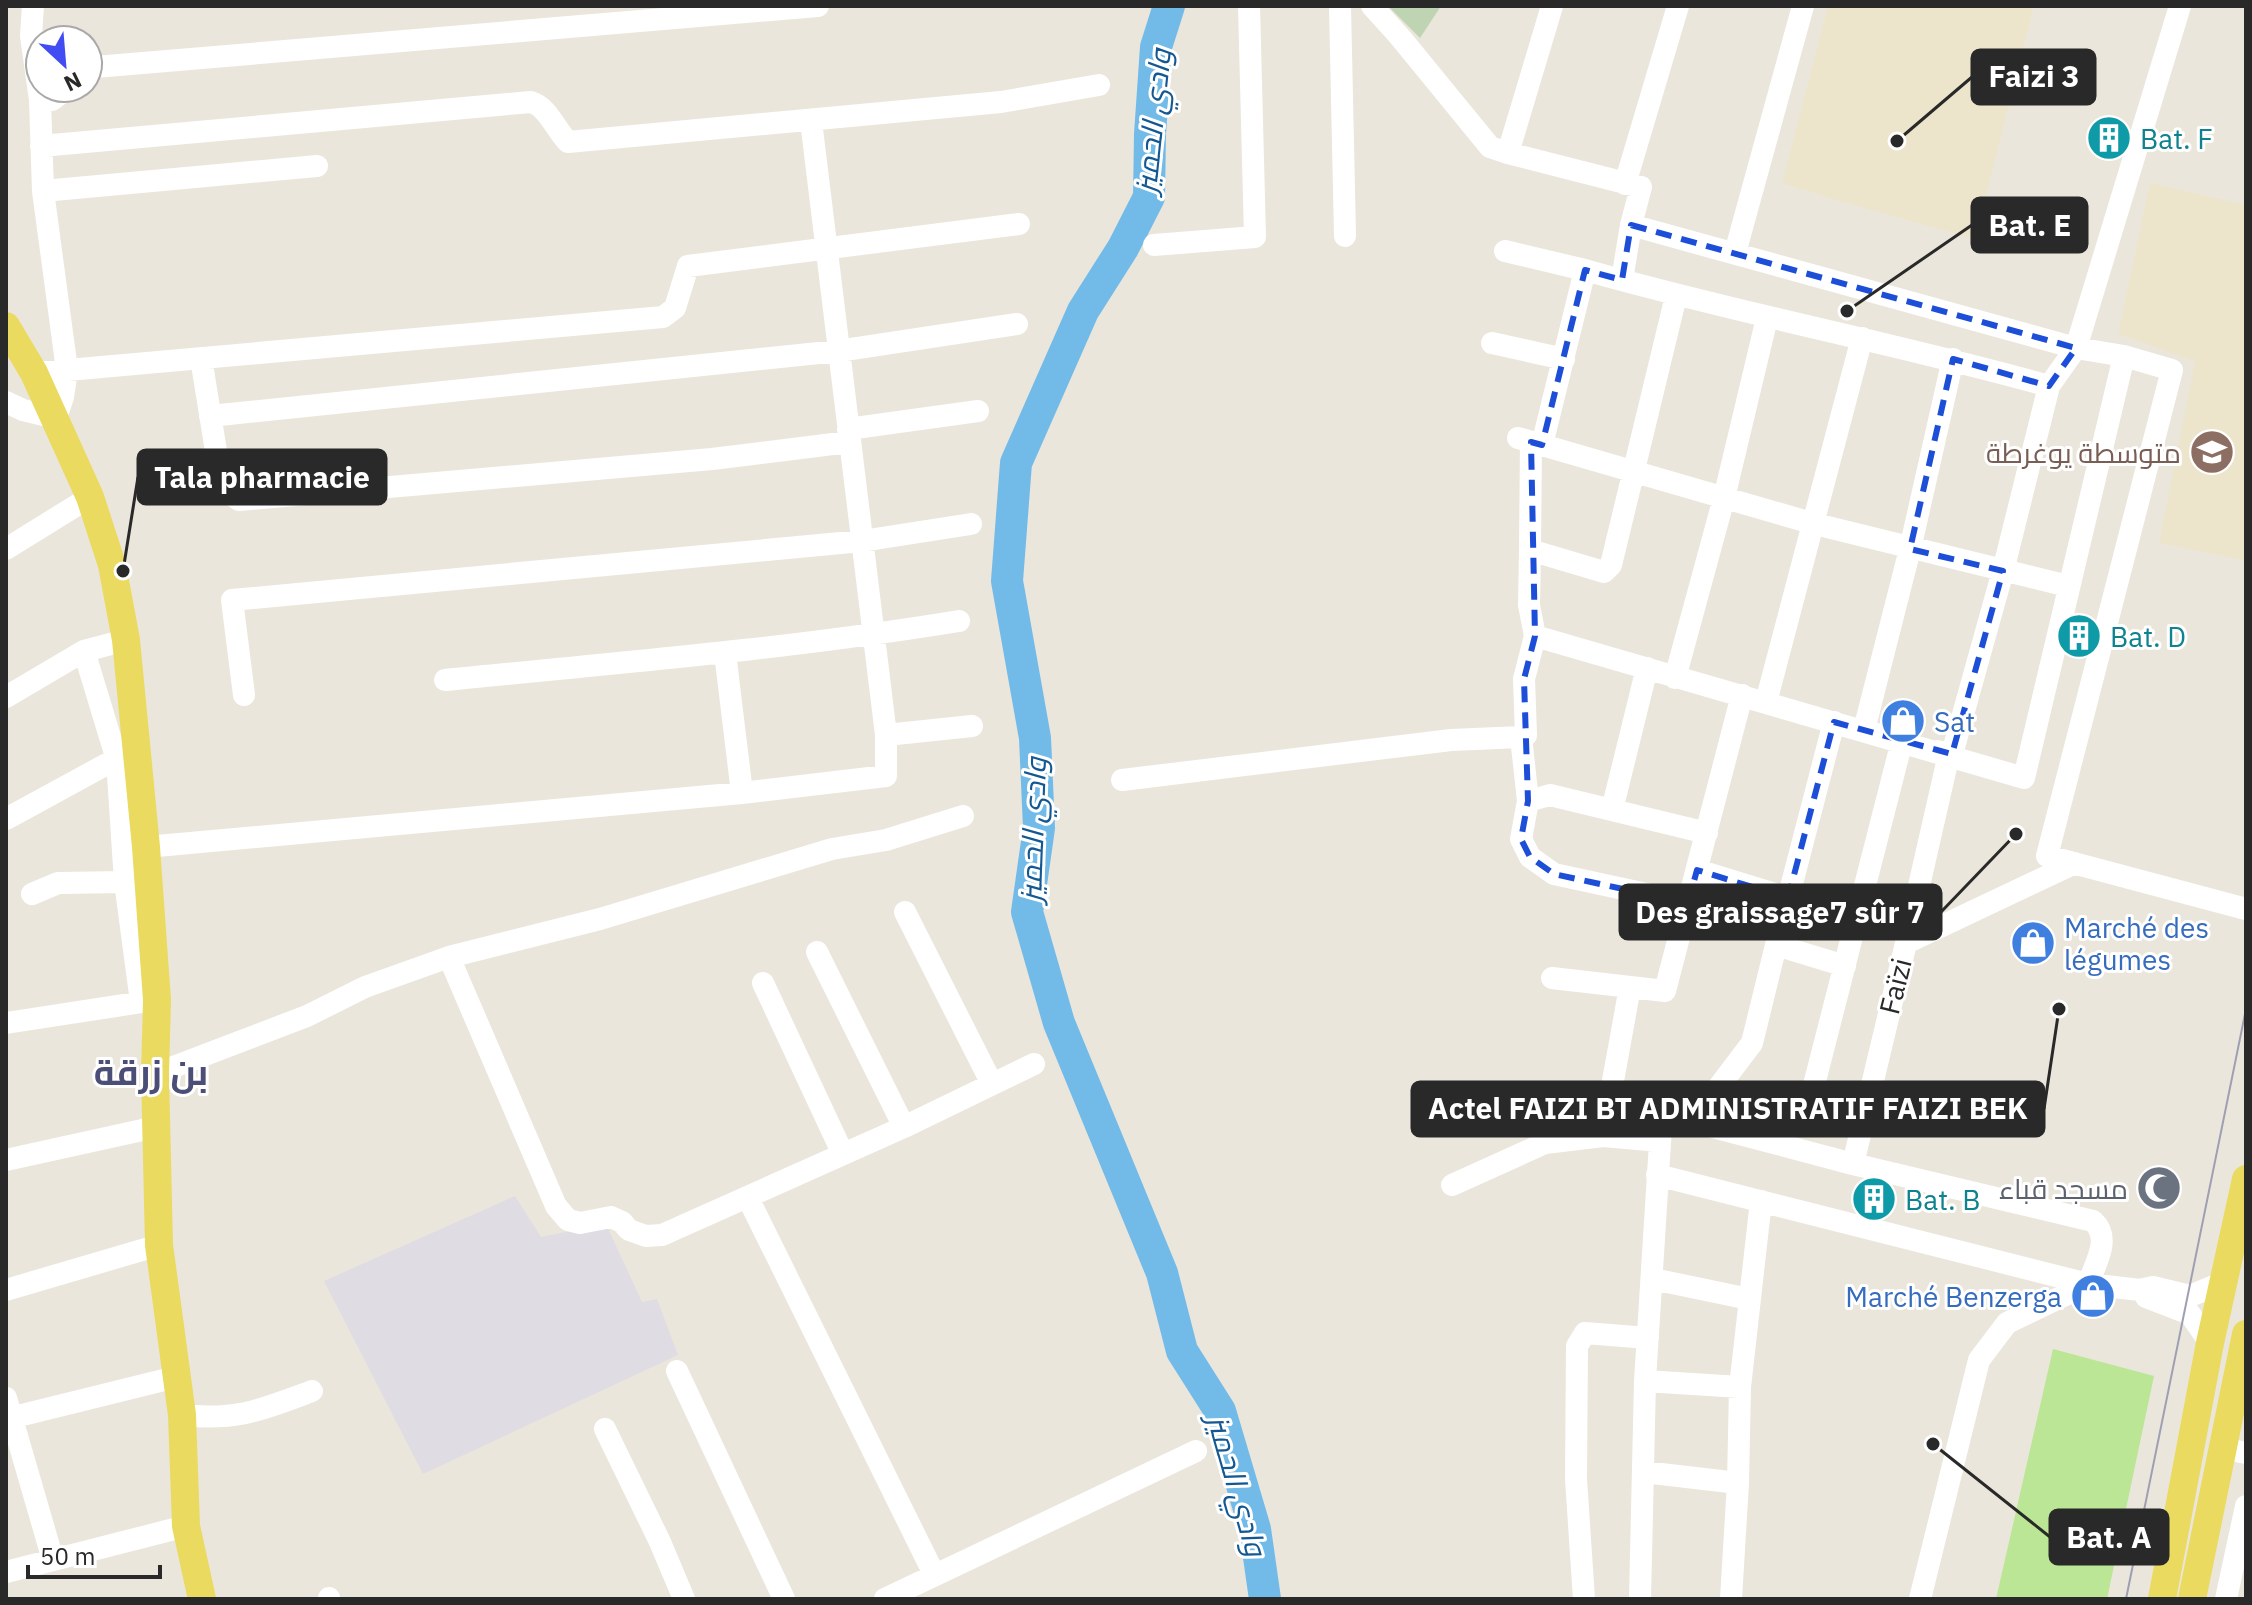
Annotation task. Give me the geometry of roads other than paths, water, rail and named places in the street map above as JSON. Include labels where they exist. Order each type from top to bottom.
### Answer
[{"type":"main road","points":[[6,326],[34,373],[90,497],[112,565],[126,640],[126,754],[146,847],[159,1245],[182,1415],[186,1526],[202,1599]]},
{"type":"main road","points":[[2162,1599],[2210,1343],[2246,1179]]},
{"type":"main road","points":[[2193,1594],[2234,1450],[2246,1334]]},
{"type":"street","points":[[104,66],[818,6]]},
{"type":"street","points":[[1154,245],[1255,237],[1249,6]]},
{"type":"street","points":[[1340,6],[1345,236]]},
{"type":"street","points":[[1372,6],[1490,147],[1641,187],[1622,280]]},
{"type":"street","points":[[1508,153],[1552,6]]},
{"type":"street","points":[[1625,184],[1678,6]]},
{"type":"street","points":[[1735,253],[1803,6]]},
{"type":"street","points":[[1906,943],[1949,754],[1952,754],[2003,571],[2049,386],[2076,348],[2180,6]]},
{"type":"street","points":[[41,146],[531,102],[540,105],[568,142],[1001,102],[1099,85]]},
{"type":"street","points":[[6,402],[23,410],[56,418],[67,370],[43,191],[40,104]]},
{"type":"street","points":[[146,847],[742,793],[886,776],[886,735],[811,121]]},
{"type":"street","points":[[43,191],[317,166]]},
{"type":"street","points":[[34,373],[663,317],[675,308],[688,266],[1019,224]]},
{"type":"street","points":[[1631,225],[2076,348],[2124,356],[2172,370],[2047,856],[2246,909]]},
{"type":"street","points":[[1505,251],[1767,318],[1953,359],[2049,386]]},
{"type":"street","points":[[1122,780],[1451,740],[1526,735],[1524,679],[1535,636],[1529,605],[1530,442],[1564,359],[1585,270]]},
{"type":"street","points":[[1530,550],[1604,572],[1614,558],[1676,296]]},
{"type":"street","points":[[1675,678],[1724,498],[1767,318]]},
{"type":"street","points":[[210,416],[838,351],[1017,324]]},
{"type":"street","points":[[1766,702],[1862,338]]},
{"type":"street","points":[[1492,343],[1564,359]]},
{"type":"street","points":[[1535,636],[2024,778],[2124,356]]},
{"type":"street","points":[[201,358],[220,476],[225,490],[239,500],[712,459],[978,411]]},
{"type":"street","points":[[1864,730],[1910,549],[1953,359]]},
{"type":"street","points":[[1530,442],[1815,524],[2068,586]]},
{"type":"street","points":[[6,549],[90,497]]},
{"type":"street","points":[[244,695],[232,600],[862,541],[971,524]]},
{"type":"street","points":[[445,680],[725,653],[959,621]]},
{"type":"street","points":[[6,697],[84,651],[126,640]]},
{"type":"street","points":[[6,1023],[149,1001],[125,882],[126,754],[84,651]]},
{"type":"street","points":[[725,653],[742,793]]},
{"type":"street","points":[[1612,810],[1647,668]]},
{"type":"street","points":[[1552,978],[1665,991],[1742,695]]},
{"type":"street","points":[[1693,1121],[1752,1043],[1834,722]]},
{"type":"street","points":[[886,735],[972,726]]},
{"type":"street","points":[[1864,730],[1949,754]]},
{"type":"street","points":[[1521,737],[1528,801],[1521,839],[1530,857],[1554,874],[1688,903]]},
{"type":"street","points":[[1814,1085],[1902,741]]},
{"type":"street","points":[[6,819],[126,754]]},
{"type":"street","points":[[1528,801],[1550,795],[1707,833]]},
{"type":"street","points":[[155,1074],[307,1016],[365,987],[449,957],[600,919],[832,849],[886,840],[963,816]]},
{"type":"street","name":"Faïzi","points":[[1853,1164],[1906,943],[2075,863]]},
{"type":"street","points":[[1697,870],[1788,898]]},
{"type":"street","points":[[32,894],[58,883],[125,882]]},
{"type":"street","points":[[905,912],[992,1084]]},
{"type":"street","points":[[1776,945],[1845,966]]},
{"type":"street","points":[[817,952],[904,1127]]},
{"type":"street","points":[[449,957],[556,1206],[568,1220],[580,1223],[611,1217],[629,1230],[646,1236],[662,1235],[748,1198],[1034,1064]]},
{"type":"street","points":[[763,983],[842,1152]]},
{"type":"street","points":[[1603,1136],[1630,987]]},
{"type":"street","points":[[1640,1599],[1645,1381],[1657,1175],[1661,1127],[1669,1118],[1693,1121],[1853,1164],[2093,1221],[2103,1234],[2088,1284],[2007,1323],[1979,1360],[1920,1599]]},
{"type":"street","points":[[6,1160],[156,1127]]},
{"type":"street","points":[[1452,1185],[1545,1143],[1603,1136],[1660,1141]]},
{"type":"street","points":[[1657,1175],[2088,1284],[2140,1290],[2153,1287],[2183,1302],[2210,1343]]},
{"type":"street","points":[[748,1198],[934,1574]]},
{"type":"street","points":[[1731,1599],[1740,1387],[1761,1201]]},
{"type":"street","points":[[6,1290],[159,1245]]},
{"type":"street","points":[[2058,1301],[2066,1278]]},
{"type":"street","points":[[1653,1279],[1749,1299]]},
{"type":"street","points":[[2183,1302],[2224,1282]]},
{"type":"street","points":[[1584,1599],[1576,1489],[1577,1346],[1585,1333],[1648,1338]]},
{"type":"street","points":[[677,1371],[784,1599]]},
{"type":"street","points":[[53,1560],[8,1411],[176,1377]]},
{"type":"street","points":[[1645,1381],[1740,1387]]},
{"type":"street","points":[[182,1415],[214,1418],[252,1413],[312,1391]]},
{"type":"street","points":[[605,1429],[684,1599]]},
{"type":"street","points":[[885,1599],[1196,1451]]},
{"type":"street","points":[[1644,1472],[1738,1483]]},
{"type":"street","points":[[2193,1594],[2233,1598],[2246,1506]]},
{"type":"street","points":[[6,1572],[186,1526]]},
{"type":"waterway","name":"وادي الحميز","points":[[1169,6],[1156,47],[1149,197],[1123,248],[1083,311],[1016,463],[1007,581],[1035,738],[1039,828],[1027,912],[1059,1023],[1162,1273],[1182,1351],[1220,1411],[1255,1529],[1265,1599]]},
{"type":"tram line","points":[[2126,1599],[2246,1009]]},
{"type":"place","name":"Bat. F","points":[[2109,138]]},
{"type":"place","name":"Faizi 3","points":[[1897,141]]},
{"type":"place","name":"Bat. E","points":[[1847,311]]},
{"type":"place","name":"متوسطة يوغرطة","points":[[2212,452]]},
{"type":"place","name":"Tala pharmacie","points":[[123,571]]},
{"type":"place","name":"Bat. D","points":[[2079,636]]},
{"type":"place","name":"Sat","points":[[1903,721]]},
{"type":"place","name":"Des graissage7 sûr 7","points":[[2016,834]]},
{"type":"place","name":"Marché des légumes","points":[[2033,943]]},
{"type":"place","name":"Actel FAIZI BT ADMINISTRATIF FAIZI BEK","points":[[2059,1009]]},
{"type":"place","name":"مسجد قباء","points":[[2159,1188]]},
{"type":"place","name":"Bat. B","points":[[1874,1199]]},
{"type":"place","name":"Marché Benzerga","points":[[2093,1296]]},
{"type":"place","name":"Bat. A","points":[[1933,1444]]},
{"type":"district","name":"بن زرقة","points":[[151,1071]]}]
